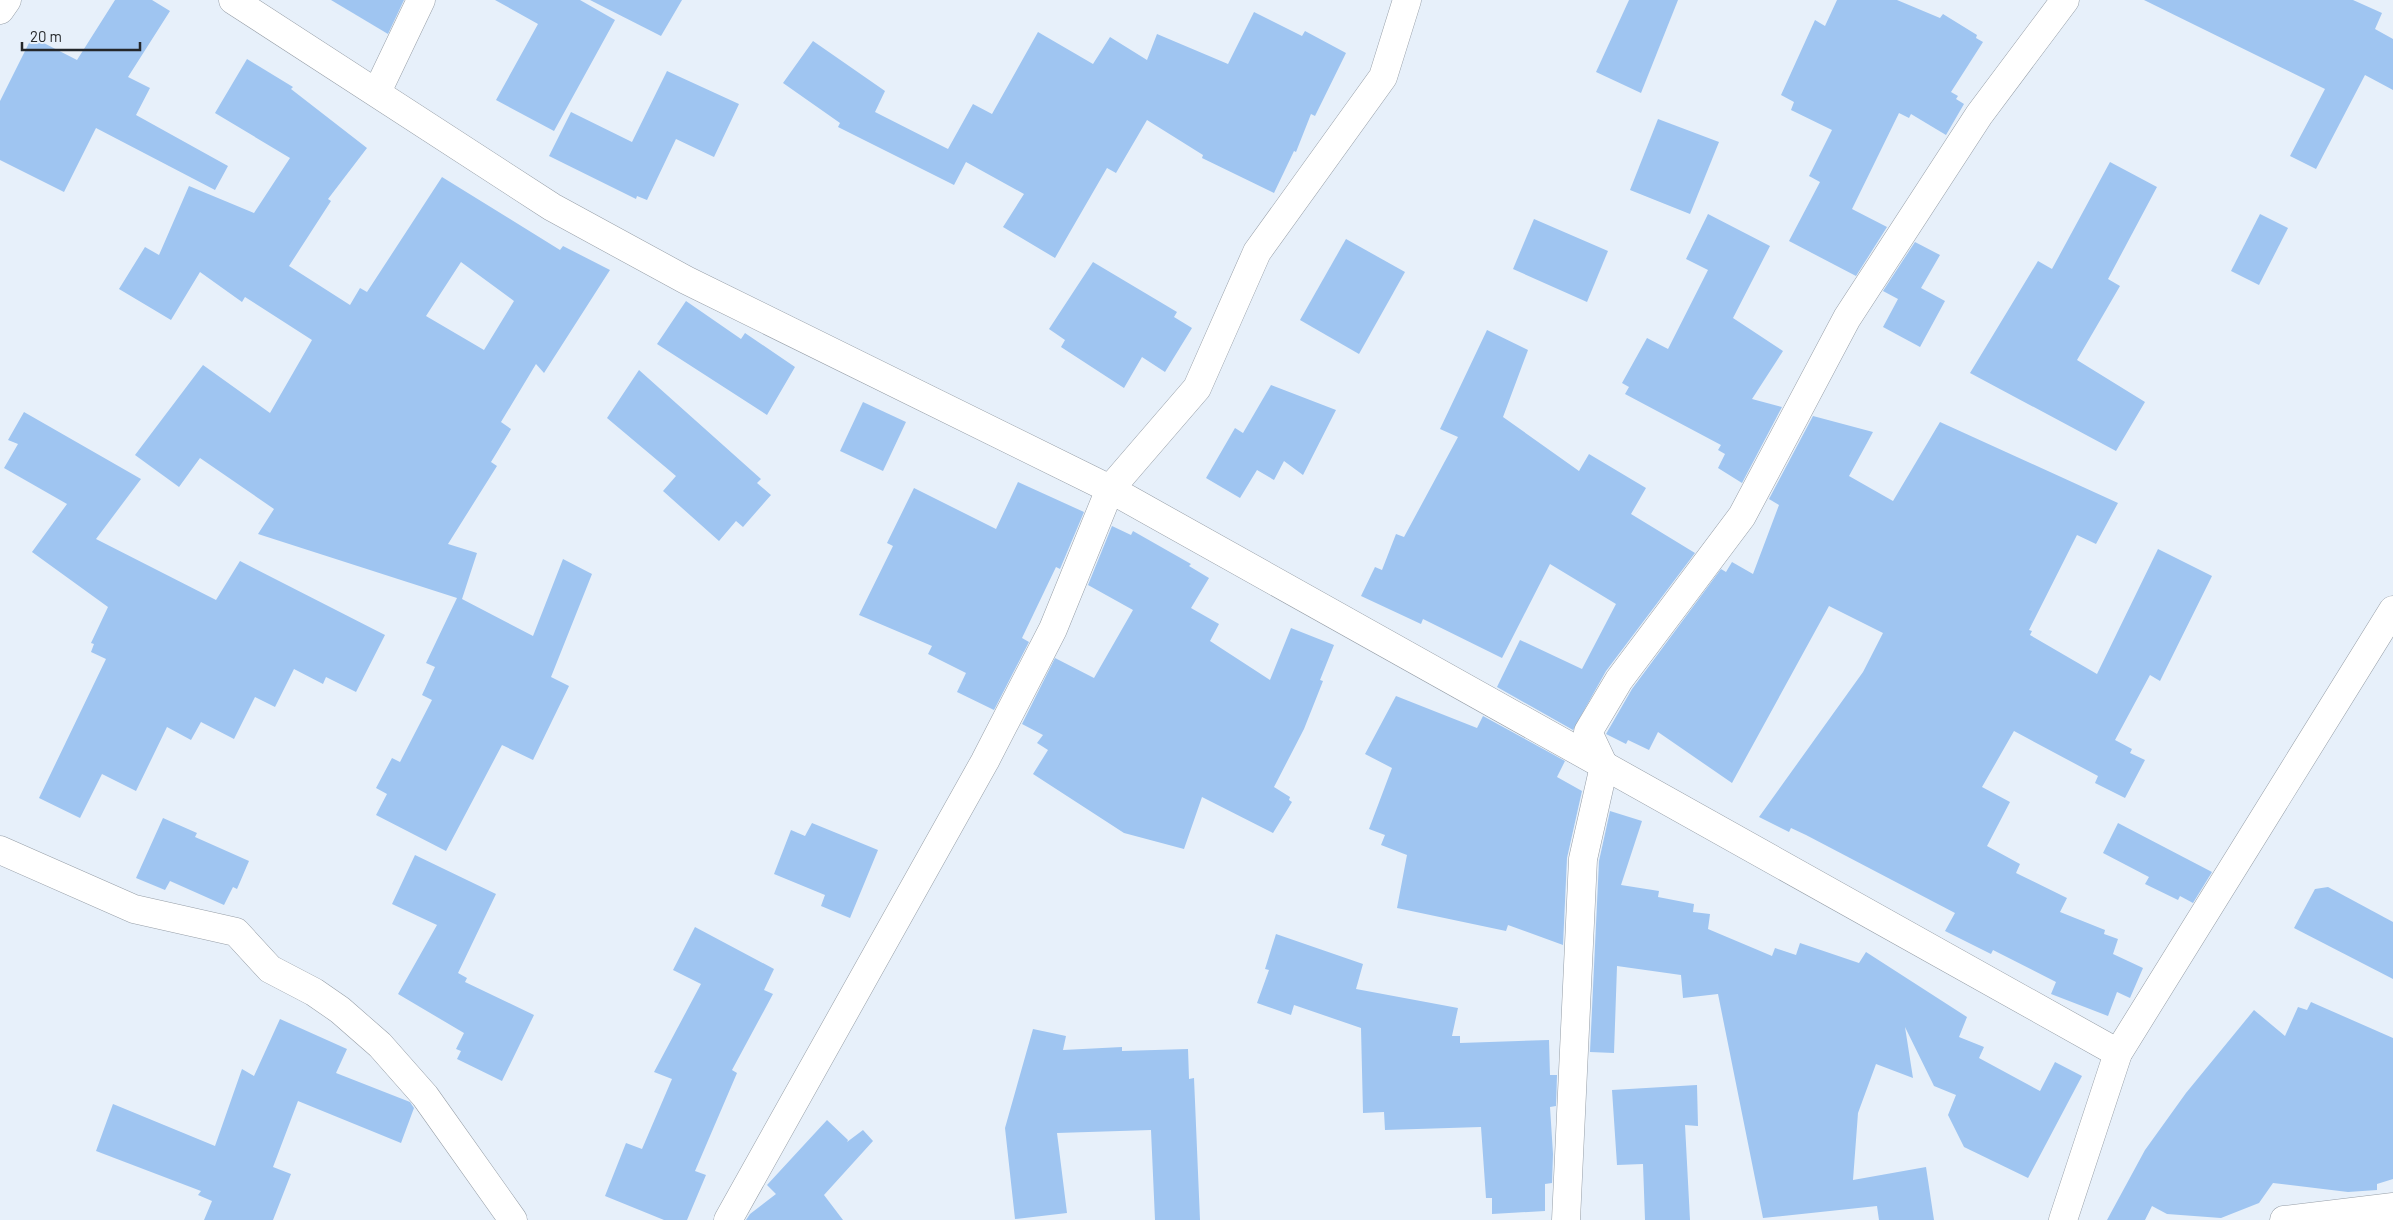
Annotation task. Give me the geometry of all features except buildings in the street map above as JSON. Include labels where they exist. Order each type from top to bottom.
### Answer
[{"type":"street","points":[[0,10],[7,0]]},
{"type":"street","points":[[234,0],[552,207],[686,280],[1110,489],[2118,1053]]},
{"type":"street","points":[[377,92],[421,0]]},
{"type":"street","points":[[728,1220],[985,761],[1053,629],[1110,489],[1197,388],[1257,252],[1383,77],[1407,0]]},
{"type":"street","points":[[1566,1220],[1583,859],[1604,766],[1588,732],[1619,680],[1742,516],[1847,318],[1979,115],[2065,0]]},
{"type":"street","points":[[2063,1220],[2118,1053],[2393,610]]},
{"type":"street","points":[[0,850],[134,909],[236,932],[270,969],[314,992],[340,1010],[380,1045],[425,1096],[513,1220]]},
{"type":"street","points":[[2284,1220],[2393,1207]]}]
